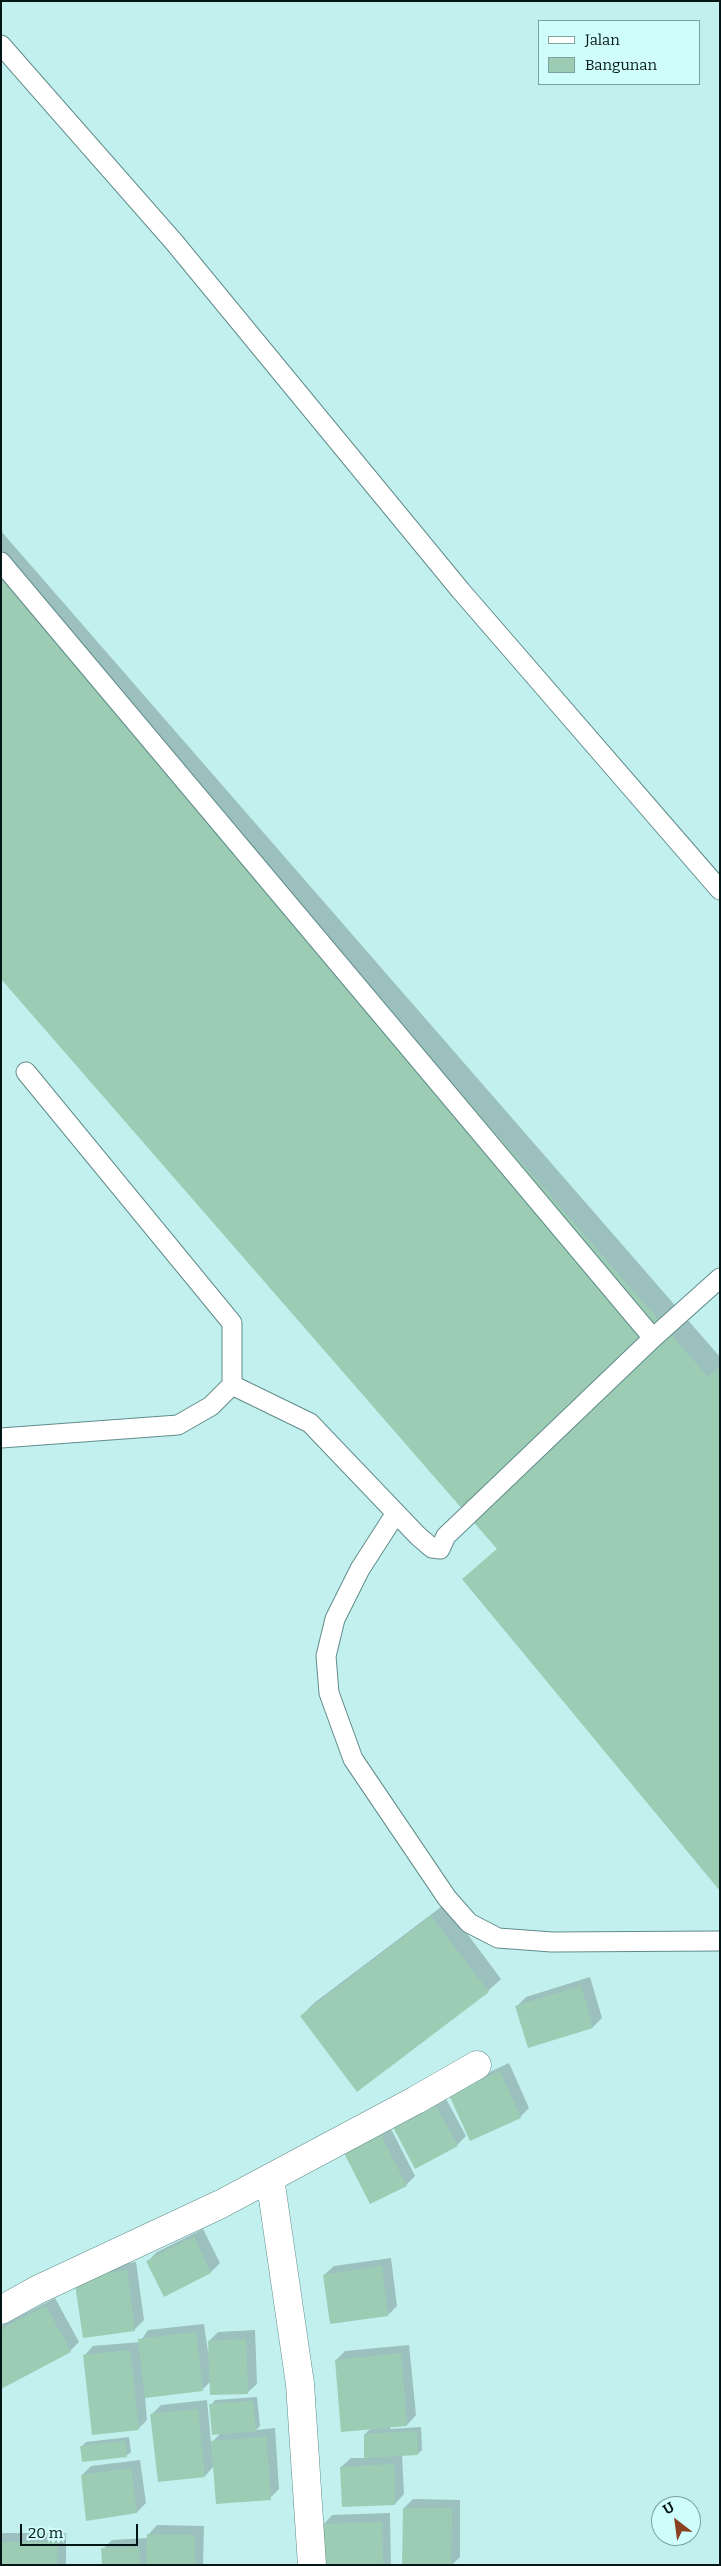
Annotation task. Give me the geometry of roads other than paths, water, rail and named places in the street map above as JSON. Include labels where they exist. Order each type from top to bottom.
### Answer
[{"type":"street","points":[[1,2310],[37,2290],[221,2204],[478,2065]]},
{"type":"street","points":[[270,2178],[300,2384],[312,2565]]},
{"type":"lane","points":[[1,45],[180,250],[461,591],[720,890]]},
{"type":"lane","points":[[1,562],[654,1338]]},
{"type":"lane","points":[[1,1438],[178,1425],[211,1406],[232,1385],[232,1323],[26,1072]]},
{"type":"lane","points":[[232,1385],[310,1423],[432,1548],[440,1549],[446,1536],[654,1338],[720,1278]]},
{"type":"lane","points":[[396,1513],[360,1569],[334,1618],[326,1656],[329,1693],[352,1759],[447,1898],[469,1923],[498,1938],[552,1942],[720,1941]]}]
